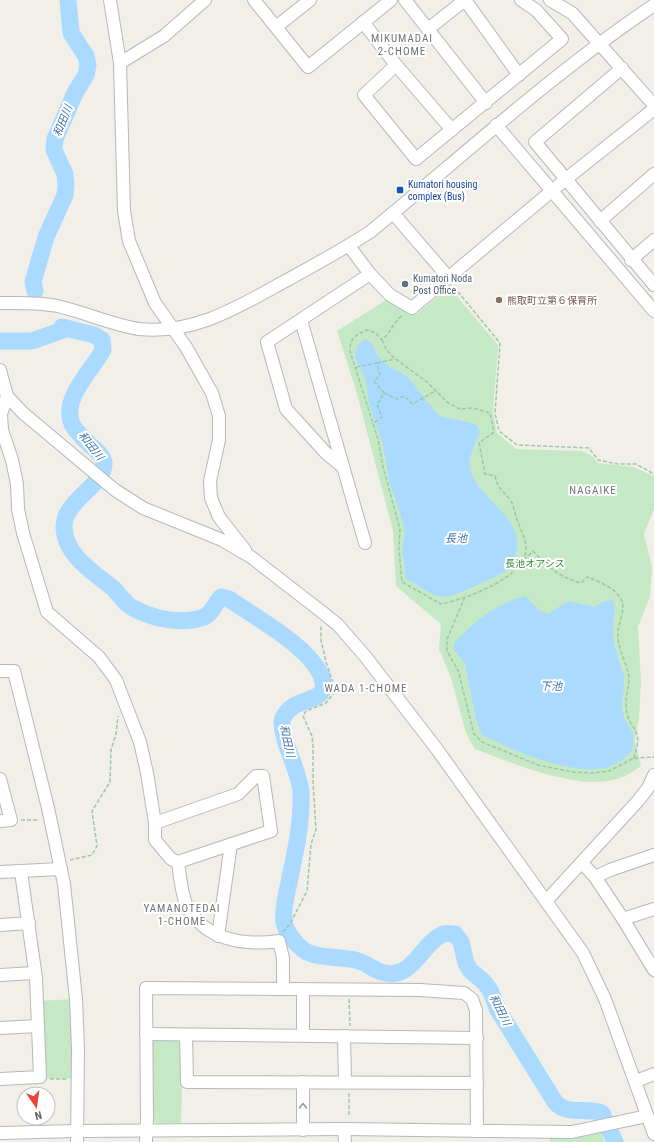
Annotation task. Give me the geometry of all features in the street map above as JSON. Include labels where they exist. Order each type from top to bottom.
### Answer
[{"type":"street","points":[[120,63],[164,36],[205,0]]},
{"type":"street","points":[[254,0],[308,67],[391,0]]},
{"type":"street","points":[[276,27],[310,0]]},
{"type":"street","points":[[405,0],[486,103]]},
{"type":"street","points":[[428,29],[466,0],[519,76]]},
{"type":"street","points":[[396,65],[364,95],[416,159],[519,76],[562,39],[536,10],[521,0]]},
{"type":"street","points":[[550,0],[572,13],[654,105]]},
{"type":"street","points":[[111,2],[120,63],[124,211],[129,241],[155,303],[202,374],[212,393],[219,416],[219,440],[210,481],[212,498],[219,517],[251,557]]},
{"type":"street","points":[[0,303],[29,302],[56,306],[114,324],[139,328],[173,330],[200,323],[237,307],[349,246],[393,213],[496,125],[599,43],[653,6]]},
{"type":"street","points":[[363,22],[396,65],[452,130]]},
{"type":"street","points":[[622,68],[535,142],[654,285]]},
{"type":"street","points":[[349,246],[370,274],[390,295],[412,308],[566,179],[654,109]]},
{"type":"street","points":[[496,125],[654,311]]},
{"type":"street","points":[[600,221],[654,174]]},
{"type":"street","points":[[393,213],[448,277]]},
{"type":"street","points":[[632,260],[654,240]]},
{"type":"street","points":[[343,467],[326,453],[286,409],[267,342],[370,274]]},
{"type":"street","points":[[301,320],[365,543]]},
{"type":"street","points":[[0,370],[7,396],[23,413],[121,493],[143,508],[222,540],[251,557],[338,625],[365,656],[547,900],[591,966],[636,1081],[654,1134]]},
{"type":"street","points":[[7,396],[1,414],[2,430],[17,484],[18,509],[22,533],[47,612],[99,657],[116,680],[122,699],[140,742],[155,823],[155,840],[171,859],[178,862],[270,831],[264,776],[256,776],[238,794],[155,823]]},
{"type":"street","points":[[0,671],[14,671],[60,866],[73,963],[76,999],[78,1049],[77,1136]]},
{"type":"street","points":[[547,900],[637,802],[648,788],[654,775]]},
{"type":"street","points":[[0,779],[6,820]]},
{"type":"street","points":[[218,936],[231,844]]},
{"type":"street","points":[[595,878],[610,870],[654,855]]},
{"type":"street","points":[[178,862],[186,904],[196,919],[206,929],[218,936],[244,943],[279,941],[283,958],[283,988]]},
{"type":"street","points":[[582,863],[595,878],[624,918],[654,966]]},
{"type":"street","points":[[0,872],[21,872],[60,866]]},
{"type":"street","points":[[0,1079],[40,1077],[36,973],[21,872]]},
{"type":"street","points":[[624,918],[654,909]]},
{"type":"street","points":[[0,925],[29,924]]},
{"type":"street","points":[[0,975],[36,973]]},
{"type":"street","points":[[146,1136],[146,988],[428,990],[464,993],[472,999],[476,1010],[477,1130]]},
{"type":"street","points":[[303,989],[303,1035]]},
{"type":"street","points":[[0,1028],[38,1026]]},
{"type":"street","points":[[146,1034],[477,1038]]},
{"type":"street","points":[[186,1035],[187,1082],[477,1083]]},
{"type":"street","points":[[347,1036],[347,1082]]},
{"type":"street","points":[[636,1081],[654,1074]]},
{"type":"street","points":[[303,1082],[303,1130]]},
{"type":"street","points":[[0,1133],[77,1136],[146,1136],[347,1129],[477,1130],[550,1137],[647,1116]]},
{"type":"street","points":[[345,1142],[347,1129]]},
{"type":"path","points":[[448,277],[452,285],[500,343],[495,413],[499,431],[517,446],[589,448],[598,460],[636,464],[654,474]]},
{"type":"path","points":[[382,340],[390,332],[394,322],[412,308]]},
{"type":"path","points":[[523,561],[526,541],[511,502],[497,486],[495,476],[485,474],[479,443],[494,432],[490,413],[472,408],[460,409],[448,403],[427,382],[395,358],[386,349],[382,340],[376,333],[367,330],[356,334],[350,341],[350,351],[378,439],[389,492],[400,529],[399,550],[402,582],[441,604],[464,597],[514,572],[533,551],[552,571],[567,579],[581,583],[587,577],[602,582],[618,594],[622,602],[622,614],[618,632],[619,646],[629,680],[626,704],[627,717],[639,736],[634,758]]},
{"type":"path","points":[[356,367],[395,358]]},
{"type":"path","points":[[377,363],[380,375],[374,381],[384,393],[397,399],[404,396],[413,404],[435,391]]},
{"type":"path","points":[[372,424],[382,417],[377,406],[384,393]]},
{"type":"path","points":[[464,597],[447,639],[446,651],[458,670],[474,734],[482,742],[538,765],[574,772],[609,772],[634,758],[654,757]]},
{"type":"path","points":[[283,932],[290,924],[307,891],[311,844],[316,830],[312,736],[303,716],[306,711],[326,703],[333,694],[334,686],[321,640],[322,612]]},
{"type":"path","points":[[60,866],[92,855],[97,846],[92,811],[110,782],[111,750],[116,734],[118,708],[122,699]]},
{"type":"path","points":[[6,820],[50,819]]},
{"type":"path","points":[[347,1036],[349,990]]},
{"type":"path","points":[[40,1077],[45,1079],[68,1079]]},
{"type":"path","points":[[347,1082],[347,1129]]},
{"type":"green space","name":"長池オアシス","points":[[449,287],[498,345],[493,412],[497,433],[516,449],[581,451],[591,455],[598,463],[633,467],[654,476],[654,509],[644,534],[652,567],[650,596],[638,627],[641,682],[639,717],[635,741],[641,766],[623,777],[604,782],[586,782],[567,779],[527,768],[475,749],[466,733],[451,678],[439,649],[441,624],[396,586],[393,531],[356,390],[337,331],[386,300],[411,313],[417,314]]},
{"type":"green space","points":[[76,999],[78,1078],[45,1079],[37,1001]]},
{"type":"green space","points":[[146,1034],[186,1035],[187,1082],[182,1086],[181,1123],[157,1123],[147,1118]]},
{"type":"green space","points":[[601,1126],[604,1142],[550,1142],[549,1131]]},
{"type":"water","name":"長池","points":[[366,339],[373,345],[376,354],[387,365],[408,377],[439,416],[475,424],[480,431],[471,455],[469,464],[470,469],[475,481],[482,491],[508,519],[514,529],[517,541],[516,557],[514,564],[509,569],[463,591],[446,596],[433,594],[406,578],[402,548],[405,533],[400,512],[389,481],[383,444],[370,407],[365,378],[355,358],[357,346]]},
{"type":"water","name":"下池","points":[[525,596],[540,611],[548,614],[568,601],[595,607],[604,601],[613,600],[615,609],[613,625],[614,644],[624,676],[622,706],[624,718],[633,733],[633,749],[626,757],[617,763],[597,769],[581,769],[563,766],[527,755],[482,735],[476,719],[465,663],[454,650],[454,643],[469,628],[495,608],[514,599]]},
{"type":"waterway","name":"和田川","points":[[35,291],[33,282],[46,237],[65,195],[65,174],[54,150],[55,139],[75,93],[86,75],[88,65],[86,56],[71,33],[68,0]]},
{"type":"waterway","name":"和田川","points":[[62,327],[94,335],[102,340],[103,350],[79,385],[71,405],[70,414],[72,424],[104,460],[103,471],[98,479],[76,501],[65,518],[64,528],[66,538],[75,555],[90,570],[114,589],[130,606],[158,618],[186,621],[204,617],[207,616],[221,597],[229,599],[282,634],[295,645],[307,656],[316,667],[322,678],[323,687],[321,693],[288,711],[283,718],[282,724],[283,733],[297,775],[301,793],[301,814],[298,835],[284,911],[284,922],[289,934],[305,951],[315,955],[355,960],[385,973],[403,971],[410,966],[429,945],[443,934],[455,934],[461,942],[466,963],[470,970],[484,982],[490,990],[498,1010],[555,1102],[565,1109],[596,1111],[602,1113],[615,1142]]},
{"type":"waterway","points":[[0,341],[32,341],[66,329]]},
{"type":"place","name":"Kumatori housing complex (Bus)","points":[[400,190]]},
{"type":"place","name":"Kumatori Noda Post Office","points":[[405,284]]},
{"type":"place","name":"熊取町立第６保育所","points":[[499,300]]},
{"type":"district","name":"MIKUMADAI 2-CHOME","points":[[402,44]]},
{"type":"district","name":"NAGAIKE","points":[[593,490]]},
{"type":"district","name":"WADA 1-CHOME","points":[[366,688]]},
{"type":"district","name":"YAMANOTEDAI 1-CHOME","points":[[182,914]]}]
